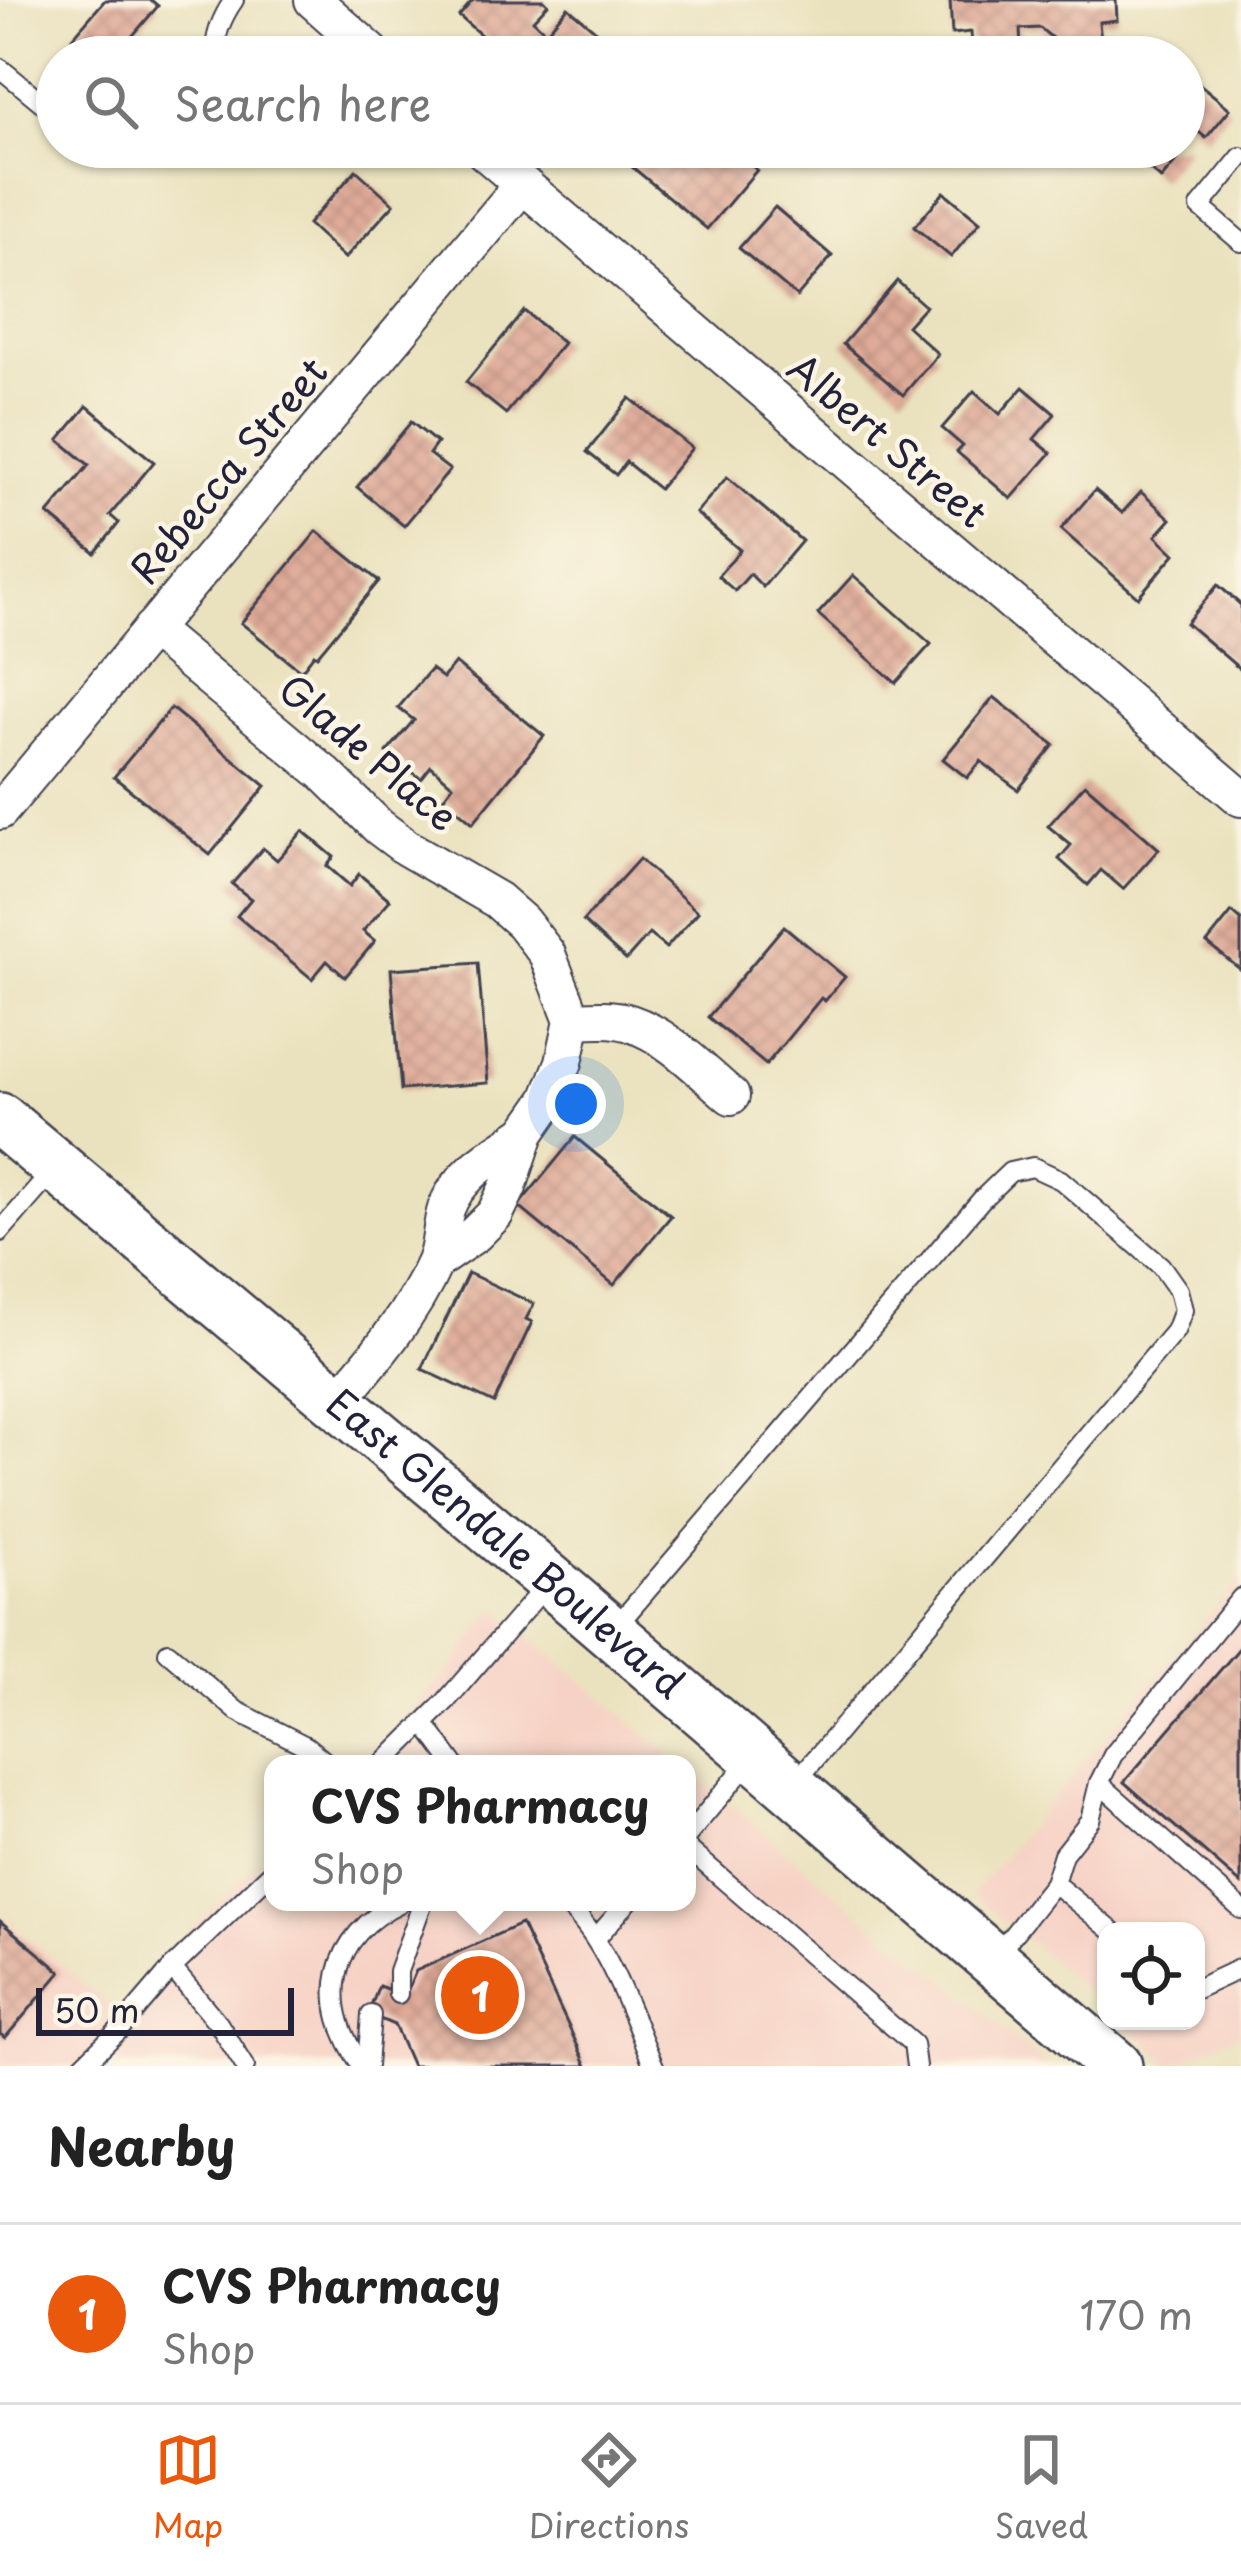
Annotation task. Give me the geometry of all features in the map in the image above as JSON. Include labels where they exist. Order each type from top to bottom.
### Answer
[{"type":"street","points":[[313,0],[353,36]]},
{"type":"street","name":"Albert Street","points":[[503,168],[1241,798]]},
{"type":"street","name":"Rebecca Street","points":[[0,811],[522,185]]},
{"type":"street","name":"Glade Place","points":[[152,629],[325,774],[379,827],[406,848],[497,900],[522,922],[547,954],[573,1020]]},
{"type":"street","points":[[337,1402],[390,1339],[436,1262],[495,1214],[526,1133],[549,1100],[573,1020],[628,1022],[655,1035],[730,1096]]},
{"type":"street","name":"East Glendale Boulevard","points":[[0,1119],[550,1580],[1116,2066]]},
{"type":"lane","points":[[217,36],[233,0]]},
{"type":"lane","points":[[0,68],[36,98]]},
{"type":"lane","points":[[1241,157],[1200,207],[1241,242]]},
{"type":"lane","points":[[0,1232],[57,1166]]},
{"type":"lane","points":[[610,1632],[1010,1172],[1033,1166],[1060,1180],[1161,1266],[1178,1290],[1183,1310],[1175,1331],[773,1771],[696,1829]]},
{"type":"lane","points":[[392,1755],[550,1580]]},
{"type":"lane","points":[[993,1959],[1054,1883],[1063,1854],[1090,1820],[1099,1783],[1113,1755],[1241,1598]]},
{"type":"lane","points":[[168,1652],[237,1711],[316,1755]]},
{"type":"lane","points":[[424,1724],[447,1755]]},
{"type":"lane","points":[[1099,1783],[1241,1909]]},
{"type":"lane","points":[[696,1856],[913,2044],[916,2066]]},
{"type":"lane","points":[[82,2066],[172,1968],[264,1880]]},
{"type":"lane","points":[[1054,1883],[1101,1922]]},
{"type":"lane","points":[[360,2061],[337,2013],[334,1981],[345,1948],[384,1911]]},
{"type":"lane","points":[[390,1991],[420,1911]]},
{"type":"lane","points":[[574,1911],[596,1938],[654,2066]]},
{"type":"lane","points":[[596,1938],[620,1911]]},
{"type":"lane","points":[[172,1968],[218,2023],[245,2066]]},
{"type":"lane","points":[[1205,1985],[1241,1969]]},
{"type":"lane","points":[[360,2061],[379,2018]]},
{"type":"shaded area","points":[[1241,1578],[1241,2032],[1172,2065],[1131,2030],[1205,2030],[1205,1922],[1097,1922],[1097,2000],[972,1894]]},
{"type":"shaded area","points":[[495,1608],[671,1755],[367,1755],[451,1670]]},
{"type":"shaded area","points":[[696,1776],[1047,2066],[0,2066],[0,1914],[116,2011],[151,1969],[264,1857],[264,1911],[696,1911]]},
{"type":"building","points":[[105,0],[151,0],[158,6],[132,36],[74,36]]},
{"type":"building","points":[[473,0],[544,0],[548,4],[533,20],[546,32],[568,7],[596,31],[592,36],[482,36],[459,16]]},
{"type":"building","points":[[950,0],[1116,0],[1117,20],[1099,22],[1100,36],[1050,36],[1040,28],[1020,29],[1020,36],[952,34]]},
{"type":"building","points":[[1205,89],[1230,109],[1205,137]]},
{"type":"building","points":[[633,168],[757,170],[707,229]]},
{"type":"building","points":[[1148,168],[1170,168],[1161,179]]},
{"type":"building","points":[[356,170],[394,204],[345,258],[308,224]]},
{"type":"building","points":[[944,192],[980,222],[951,257],[914,227]]},
{"type":"building","points":[[775,207],[832,256],[797,297],[739,248]]},
{"type":"building","points":[[897,281],[925,306],[907,326],[938,354],[903,395],[843,344]]},
{"type":"building","points":[[524,311],[563,343],[506,414],[466,382]]},
{"type":"building","points":[[1023,387],[1055,414],[1034,439],[1051,453],[1011,499],[957,452],[963,446],[942,428],[974,391],[1000,414]]},
{"type":"building","points":[[630,398],[692,448],[659,489],[626,462],[616,475],[587,452]]},
{"type":"building","points":[[87,406],[154,462],[110,515],[119,523],[95,553],[48,514],[89,465],[59,440]]},
{"type":"building","points":[[411,422],[437,443],[429,454],[450,470],[404,526],[357,487]]},
{"type":"building","points":[[727,477],[802,541],[763,587],[750,574],[735,591],[718,576],[740,550],[696,513]]},
{"type":"building","points":[[1095,490],[1122,513],[1141,492],[1171,519],[1156,536],[1175,554],[1138,597],[1061,529]]},
{"type":"building","points":[[317,531],[379,581],[301,671],[241,623]]},
{"type":"building","points":[[853,575],[931,644],[896,683],[818,614]]},
{"type":"building","points":[[1218,585],[1241,605],[1241,670],[1186,623]]},
{"type":"building","points":[[455,663],[544,736],[473,823],[443,798],[453,785],[431,766],[421,779],[387,752],[414,720],[398,708],[431,669],[443,678]]},
{"type":"building","points":[[994,697],[1054,745],[1018,790],[981,761],[967,778],[943,759]]},
{"type":"building","points":[[171,708],[266,786],[210,855],[114,777]]},
{"type":"building","points":[[1085,784],[1159,849],[1123,889],[1101,870],[1088,885],[1059,859],[1071,845],[1048,826]]},
{"type":"building","points":[[303,831],[334,857],[327,866],[350,886],[359,874],[390,900],[363,931],[375,941],[345,977],[327,961],[312,979],[237,916],[251,899],[232,884],[263,848],[277,860]]},
{"type":"building","points":[[639,859],[698,912],[666,948],[649,934],[626,960],[583,921]]},
{"type":"building","points":[[1232,912],[1241,920],[1241,970],[1207,943]]},
{"type":"building","points":[[784,926],[845,977],[825,1001],[821,998],[766,1065],[708,1017]]},
{"type":"building","points":[[478,963],[488,1083],[401,1090],[391,969]]},
{"type":"building","points":[[575,1137],[671,1216],[614,1285],[518,1206]]},
{"type":"building","points":[[468,1273],[534,1304],[526,1319],[532,1322],[494,1403],[422,1369]]},
{"type":"building","points":[[1241,1646],[1241,1884],[1124,1782]]},
{"type":"building","points":[[0,1921],[61,1972],[5,2038],[0,2034]]},
{"type":"building","points":[[521,1924],[587,2066],[412,2066],[394,2025],[368,2014],[379,1986],[405,1996],[416,1971]]},
{"type":"place","name":"CVS Pharmacy","points":[[480,1995]]}]
